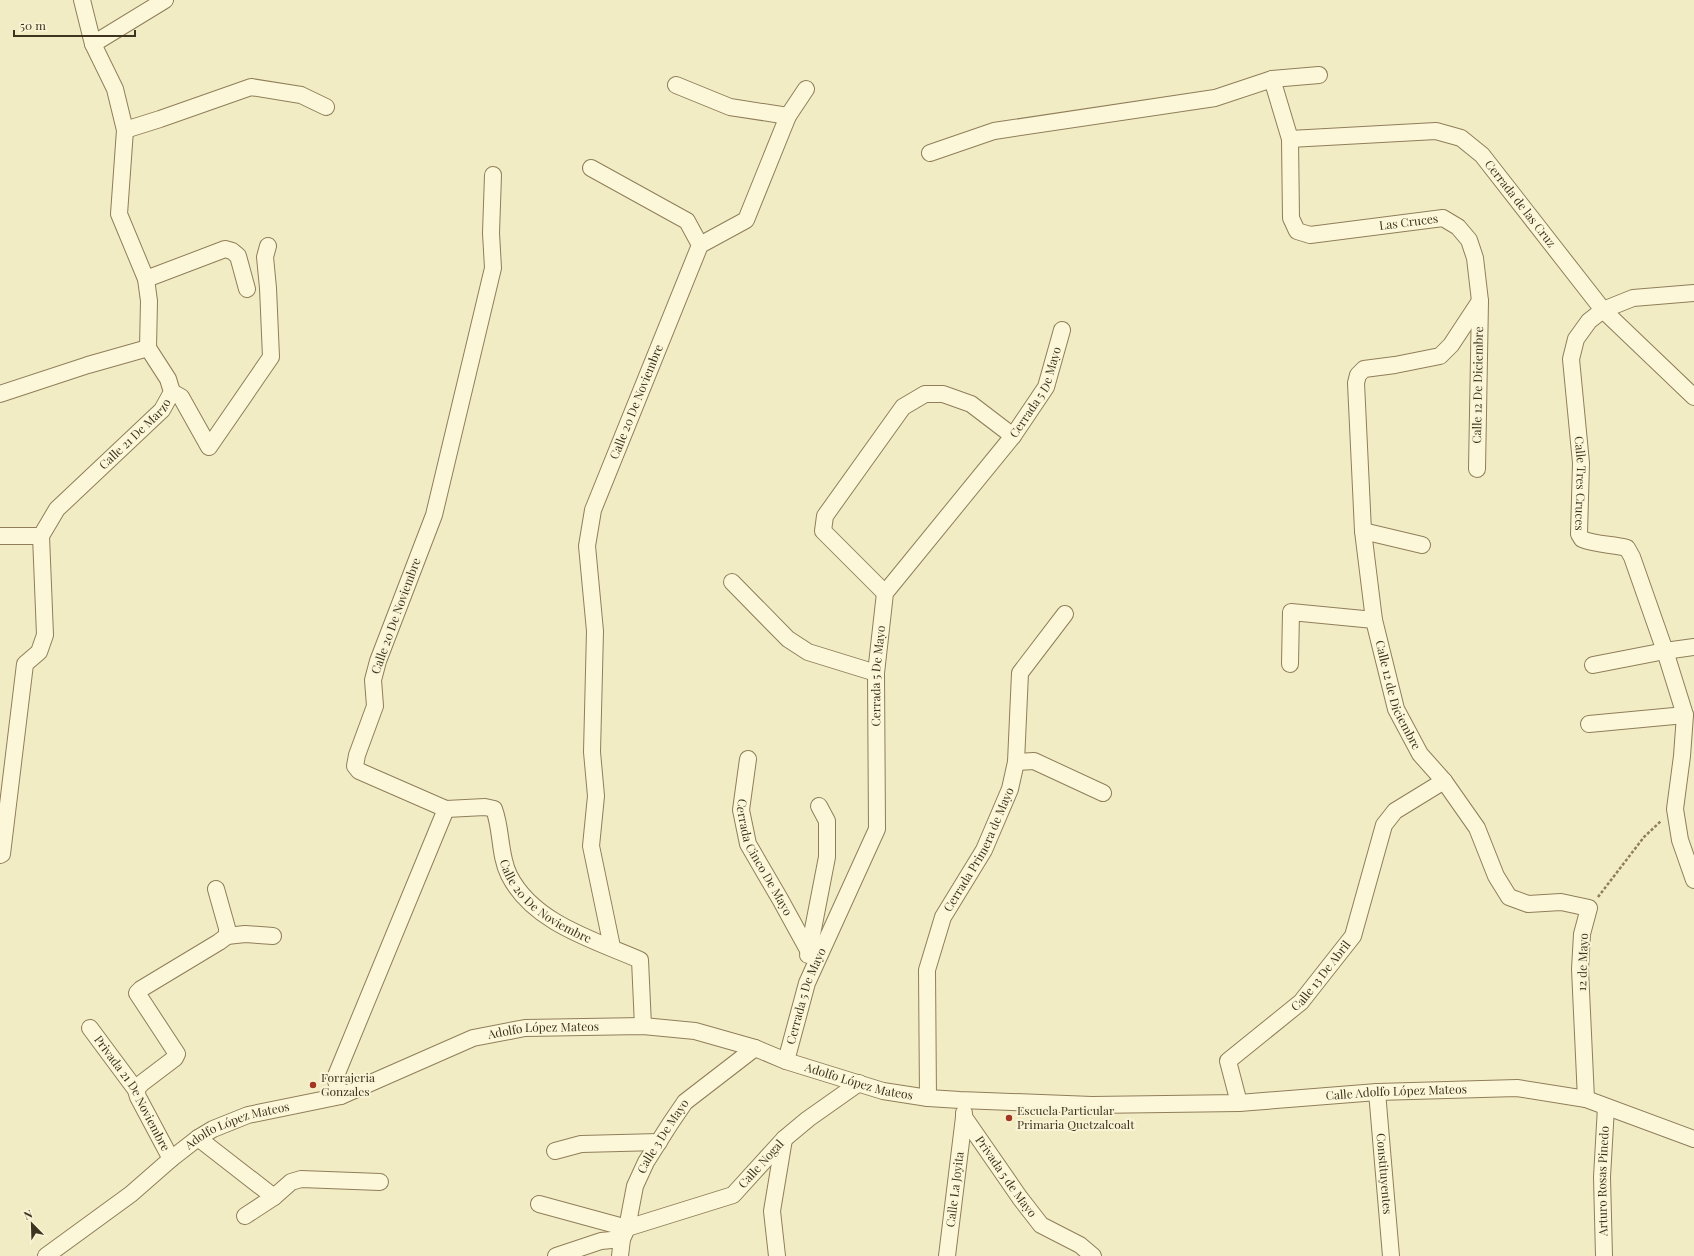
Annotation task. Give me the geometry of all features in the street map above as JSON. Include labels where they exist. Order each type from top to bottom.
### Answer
[{"type":"street","points":[[0,394],[88,365],[148,348],[149,301],[146,279],[119,214],[125,130],[115,89],[93,44],[82,0]]},
{"type":"street","points":[[93,44],[165,0]]},
{"type":"street","points":[[930,152],[994,131],[1215,98],[1272,79],[1319,75]]},
{"type":"street","name":"Las Cruces","points":[[1272,79],[1290,140],[1291,218],[1297,231],[1310,235],[1443,218],[1458,227],[1469,240],[1474,258],[1480,301]]},
{"type":"street","points":[[676,85],[730,107],[788,116]]},
{"type":"street","points":[[125,130],[251,87],[301,95],[326,107]]},
{"type":"street","points":[[591,168],[687,222],[700,245],[746,220],[788,116],[806,90]]},
{"type":"street","name":"Cerrada de las Cruz","points":[[1290,140],[1436,131],[1461,138],[1482,155],[1603,310],[1694,397]]},
{"type":"street","name":"Calle 20 De Noviembre","points":[[493,175],[491,233],[493,268],[434,515],[378,661],[373,680],[375,706],[357,755],[355,766],[359,771],[446,809],[485,807],[494,809],[498,819],[501,848],[509,875],[528,901],[560,925],[640,960],[643,1026]]},
{"type":"street","name":"Calle 20 De Noviembre","points":[[612,947],[591,846],[596,796],[592,752],[595,631],[587,546],[593,510],[700,245]]},
{"type":"street","points":[[172,392],[181,397],[209,447],[271,357],[265,257],[268,246]]},
{"type":"street","points":[[146,279],[225,249],[232,251],[238,256],[247,289]]},
{"type":"street","name":"Calle Tres Cruces","points":[[1694,293],[1633,298],[1603,310],[1590,321],[1576,339],[1571,359],[1581,464],[1579,534],[1582,540],[1588,542],[1618,545],[1627,548],[1632,557],[1665,651],[1685,715],[1682,756],[1675,809],[1680,840],[1694,880]]},
{"type":"street","name":"Calle 12 de Diciembre","points":[[1480,301],[1451,345],[1440,356],[1395,365],[1364,369],[1358,375],[1356,383],[1363,531],[1374,620],[1396,709],[1420,754],[1444,781],[1477,828],[1496,876],[1509,897],[1528,904],[1561,902],[1589,908]]},
{"type":"street","name":"Calle 12 De Diciembre","points":[[1476,469],[1480,301]]},
{"type":"street","name":"Cerrada 5 De Mayo","points":[[786,1061],[806,983],[877,829],[876,673],[885,593],[1013,436],[1046,387],[1062,330]]},
{"type":"street","name":"Calle 21 De Marzo","points":[[41,536],[57,509],[162,410],[172,392],[168,379],[148,348]]},
{"type":"street","points":[[885,593],[823,531],[825,516],[904,406],[925,394],[943,394],[971,404],[1013,436]]},
{"type":"street","points":[[1363,531],[1422,545]]},
{"type":"street","points":[[0,536],[41,536],[45,635],[39,652],[25,664],[2,854],[0,855]]},
{"type":"street","points":[[732,582],[788,639],[808,652],[876,673]]},
{"type":"street","points":[[1290,664],[1291,612],[1374,620]]},
{"type":"street","name":"Cerrada Primera de Mayo","points":[[928,1098],[927,970],[943,917],[984,850],[1010,789],[1016,762],[1020,673],[1065,614]]},
{"type":"street","points":[[1592,665],[1694,647]]},
{"type":"street","points":[[1589,724],[1685,715]]},
{"type":"street","name":"Cerrada Cinco De Mayo","points":[[748,759],[741,810],[748,844],[808,950]]},
{"type":"street","points":[[1016,762],[1034,761],[1103,793]]},
{"type":"street","name":"Calle 13 De Abril","points":[[1239,1103],[1228,1061],[1302,1002],[1316,984],[1353,936],[1384,825],[1395,811],[1444,781]]},
{"type":"street","points":[[806,983],[808,950],[827,857],[828,821],[819,806]]},
{"type":"street","points":[[341,1096],[336,1078],[446,809]]},
{"type":"street","points":[[216,889],[227,928],[227,936]]},
{"type":"street","name":"12 de Mayo","points":[[1586,1099],[1580,969],[1582,934],[1589,908]]},
{"type":"street","points":[[136,1090],[142,1083],[175,1058],[177,1054],[137,993],[141,989],[227,936],[245,934],[273,936]]},
{"type":"street","name":"Adolfo López Mateos","points":[[46,1256],[131,1194],[198,1138],[213,1129],[248,1115],[341,1096],[473,1038],[525,1028],[643,1026],[695,1031],[755,1048],[786,1061],[883,1091],[928,1098],[960,1100],[1092,1104]]},
{"type":"street","name":"Privada 21 De Noviembre","points":[[90,1028],[136,1090],[138,1097],[171,1160]]},
{"type":"street","name":"Calle 3 De Mayo","points":[[620,1256],[635,1186],[646,1162],[685,1102],[755,1048]]},
{"type":"street","name":"Calle Nogal","points":[[556,1256],[733,1195],[784,1139],[808,1119],[859,1083]]},
{"type":"street","name":"Calle Adolfo López Mateos","points":[[1092,1104],[1239,1103],[1377,1092],[1517,1088],[1586,1099],[1694,1139]]},
{"type":"street","name":"Constituyentes","points":[[1377,1092],[1391,1256]]},
{"type":"street","name":"Calle La Joyita","points":[[947,1256],[964,1117],[960,1100]]},
{"type":"street","name":"Arturo Rosas Pinedo","points":[[1604,1256],[1602,1177],[1606,1107]]},
{"type":"street","name":"Privada 5 de Mayo","points":[[964,1117],[1020,1198],[1041,1225],[1080,1245],[1093,1256]]},
{"type":"street","points":[[198,1138],[274,1198]]},
{"type":"street","points":[[777,1256],[772,1211],[784,1139]]},
{"type":"street","points":[[554,1150],[581,1144],[659,1142]]},
{"type":"street","points":[[245,1216],[274,1198],[291,1182],[301,1179],[380,1182]]},
{"type":"street","points":[[539,1204],[625,1233]]},
{"type":"path","points":[[1589,908],[1644,837],[1675,809]]},
{"type":"place","name":"Forrajeria Gonzales","points":[[313,1085]]},
{"type":"place","name":"Escuela Particular Primaria Quetzalcoalt","points":[[1009,1118]]}]
